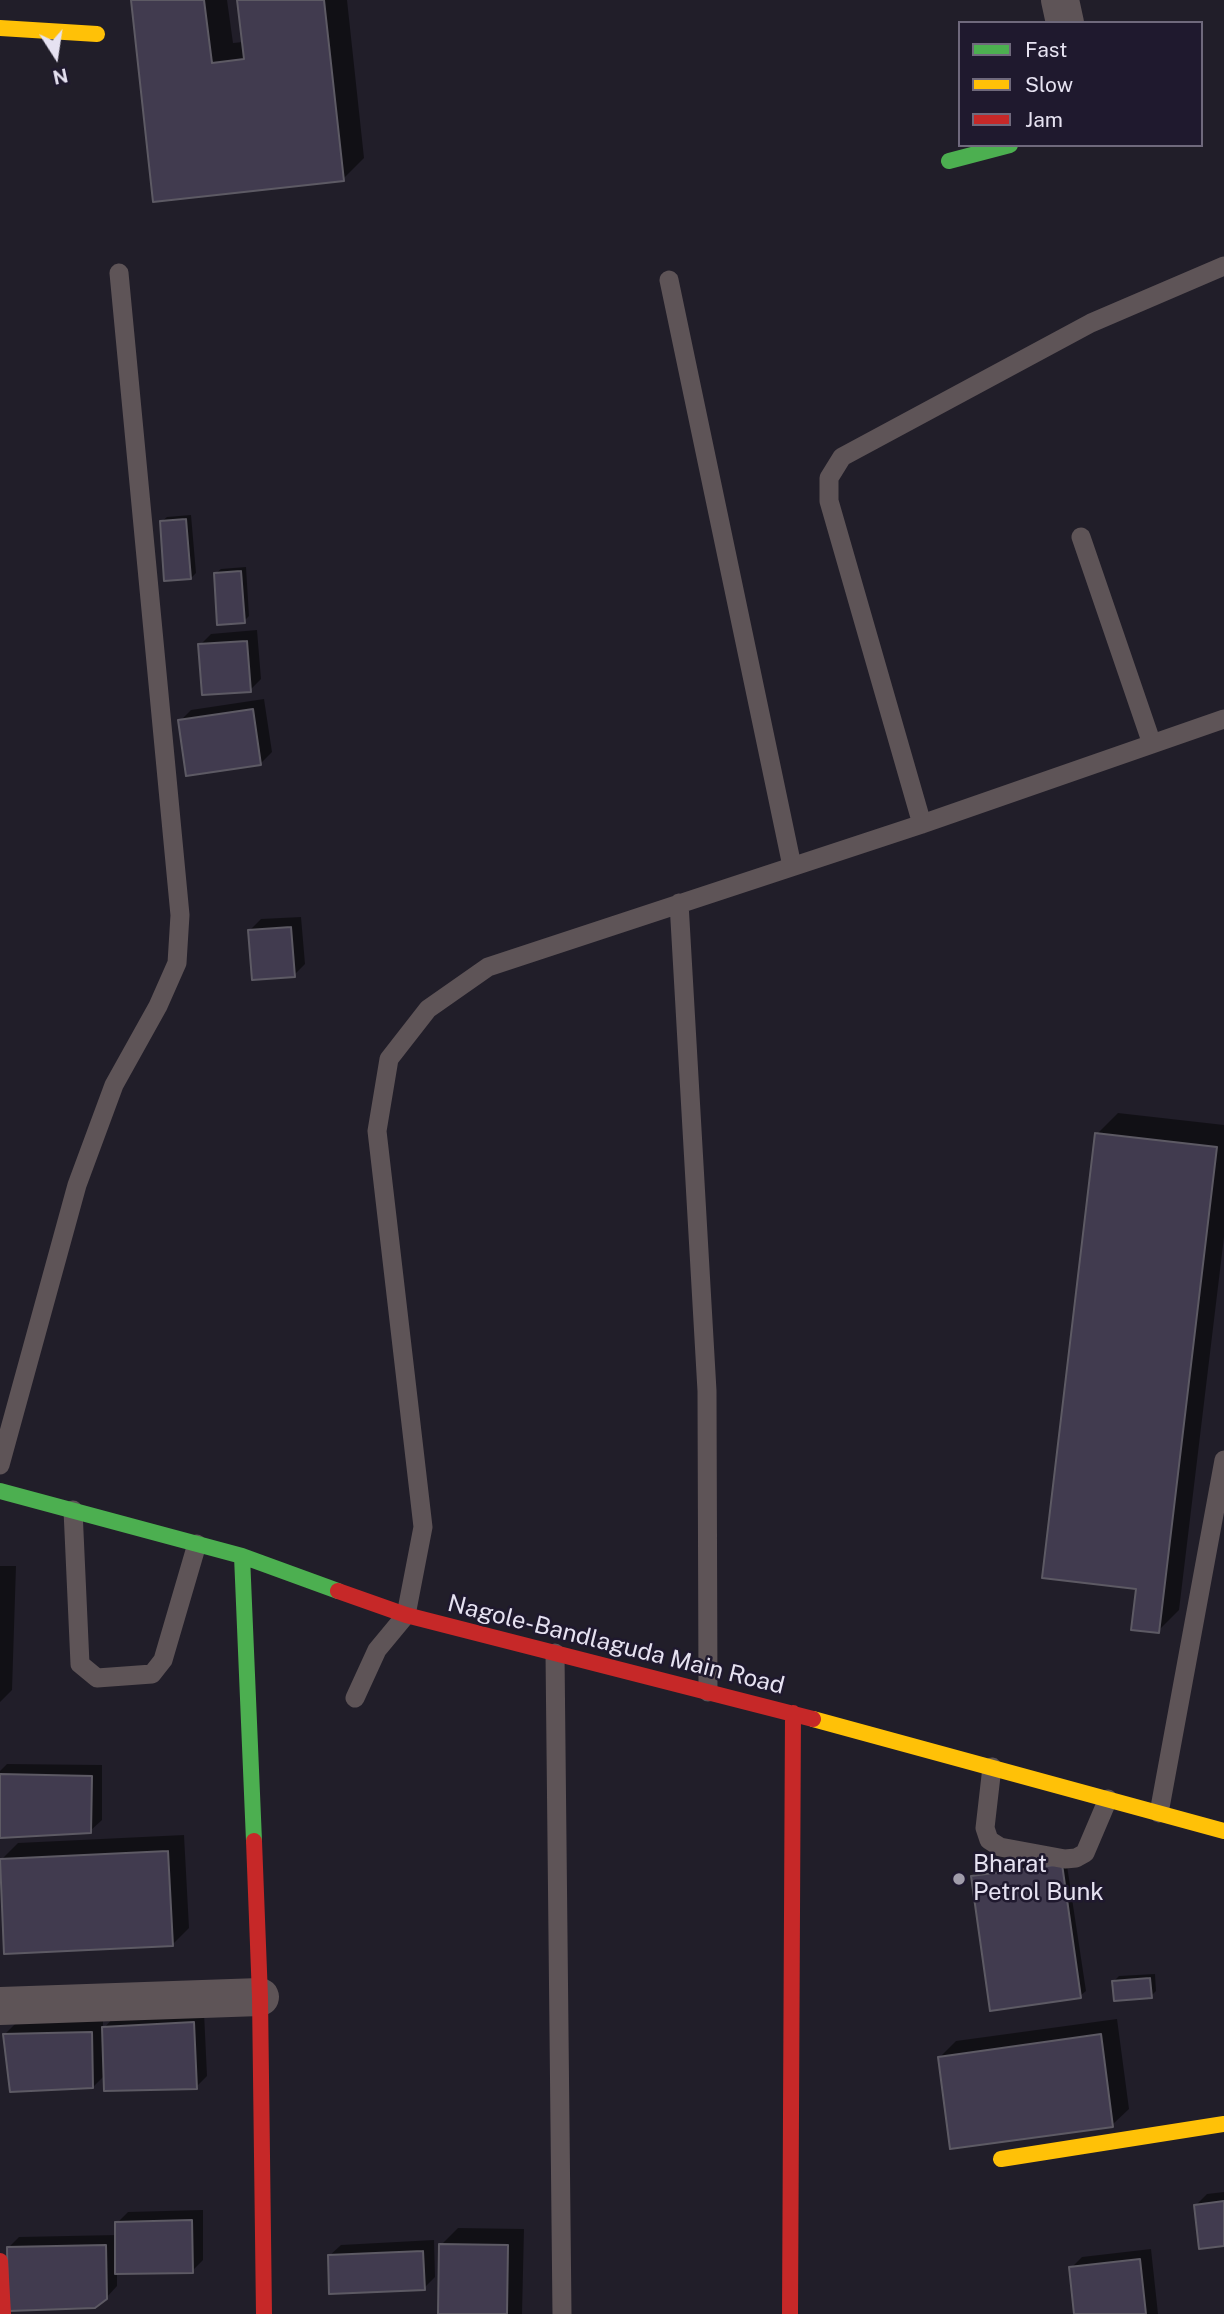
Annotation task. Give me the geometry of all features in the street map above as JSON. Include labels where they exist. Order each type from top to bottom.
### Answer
[{"type":"street","points":[[1060,0],[1065,21]]},
{"type":"street","points":[[0,28],[97,34]]},
{"type":"street","points":[[949,161],[1002,147]]},
{"type":"street","name":"Nagole-Bandlaguda Main Road","points":[[0,1491],[242,1556],[406,1615],[793,1713],[1224,1831]]},
{"type":"street","points":[[242,1556],[260,1997],[264,2314]]},
{"type":"street","points":[[790,2314],[793,1713]]},
{"type":"street","points":[[0,2006],[260,1997]]},
{"type":"street","points":[[1000,2159],[1224,2124]]},
{"type":"street","points":[[0,2261],[3,2314]]},
{"type":"lane","points":[[922,824],[829,501],[829,478],[842,457],[854,450],[1091,323],[1224,266]]},
{"type":"lane","points":[[0,1465],[77,1185],[114,1085],[158,1006],[177,963],[180,915],[118,273]]},
{"type":"lane","points":[[668,280],[792,866]]},
{"type":"lane","points":[[1081,537],[1152,744]]},
{"type":"lane","points":[[355,1698],[377,1650],[406,1615],[423,1527],[377,1131],[389,1059],[428,1009],[488,967],[922,824],[1224,719]]},
{"type":"lane","points":[[679,903],[707,1391],[708,1692]]},
{"type":"lane","points":[[1159,1813],[1224,1460]]},
{"type":"lane","points":[[73,1510],[80,1664],[97,1678],[152,1674],[163,1660],[197,1544]]},
{"type":"lane","points":[[555,1653],[562,2314]]},
{"type":"lane","points":[[992,1768],[985,1828],[989,1840],[1000,1847],[1065,1860],[1076,1858],[1085,1853],[1108,1800]]},
{"type":"building","points":[[131,0],[204,0],[212,63],[244,59],[237,0],[324,0],[344,181],[153,202]]},
{"type":"building","points":[[186,519],[191,579],[164,581],[160,521]]},
{"type":"building","points":[[241,571],[245,623],[217,625],[214,573]]},
{"type":"building","points":[[247,641],[251,692],[202,695],[198,644]]},
{"type":"building","points":[[253,709],[261,765],[186,776],[178,720]]},
{"type":"building","points":[[291,927],[295,977],[252,980],[248,930]]},
{"type":"building","points":[[1095,1133],[1217,1147],[1159,1633],[1131,1630],[1136,1589],[1042,1578]]},
{"type":"building","points":[[0,1774],[92,1776],[91,1833],[0,1838]]},
{"type":"building","points":[[168,1851],[173,1946],[4,1954],[0,1859]]},
{"type":"building","points":[[1062,1864],[1081,1998],[990,2011],[971,1876]]},
{"type":"building","points":[[1150,1978],[1152,1998],[1114,2001],[1112,1981]]},
{"type":"building","points":[[194,2022],[197,2089],[104,2091],[102,2027]]},
{"type":"building","points":[[92,2032],[93,2088],[10,2092],[3,2034]]},
{"type":"building","points":[[1101,2034],[1113,2127],[950,2149],[938,2057]]},
{"type":"building","points":[[1224,2201],[1224,2246],[1199,2249],[1194,2205]]},
{"type":"building","points":[[192,2220],[193,2273],[115,2274],[115,2222]]},
{"type":"building","points":[[439,2244],[508,2245],[507,2314],[438,2314]]},
{"type":"building","points":[[106,2245],[107,2299],[95,2308],[8,2311],[7,2247]]},
{"type":"building","points":[[423,2251],[425,2290],[329,2294],[328,2255]]},
{"type":"building","points":[[1140,2259],[1146,2314],[1074,2314],[1069,2267]]},
{"type":"traffic: fast","points":[[949,161],[1002,147]]},
{"type":"traffic: fast","points":[[0,1491],[242,1556],[338,1591]]},
{"type":"traffic: fast","points":[[242,1556],[254,1841]]},
{"type":"traffic: slow","points":[[0,28],[97,34]]},
{"type":"traffic: slow","points":[[813,1719],[1224,1831]]},
{"type":"traffic: slow","points":[[1001,2159],[1224,2124]]},
{"type":"traffic: jam","points":[[338,1591],[406,1615],[813,1719]]},
{"type":"traffic: jam","points":[[790,2314],[793,1713]]},
{"type":"traffic: jam","points":[[254,1841],[260,1997],[264,2314]]},
{"type":"traffic: jam","points":[[0,2261],[3,2314]]},
{"type":"place","name":"Bharat Petrol Bunk","points":[[959,1879]]}]
